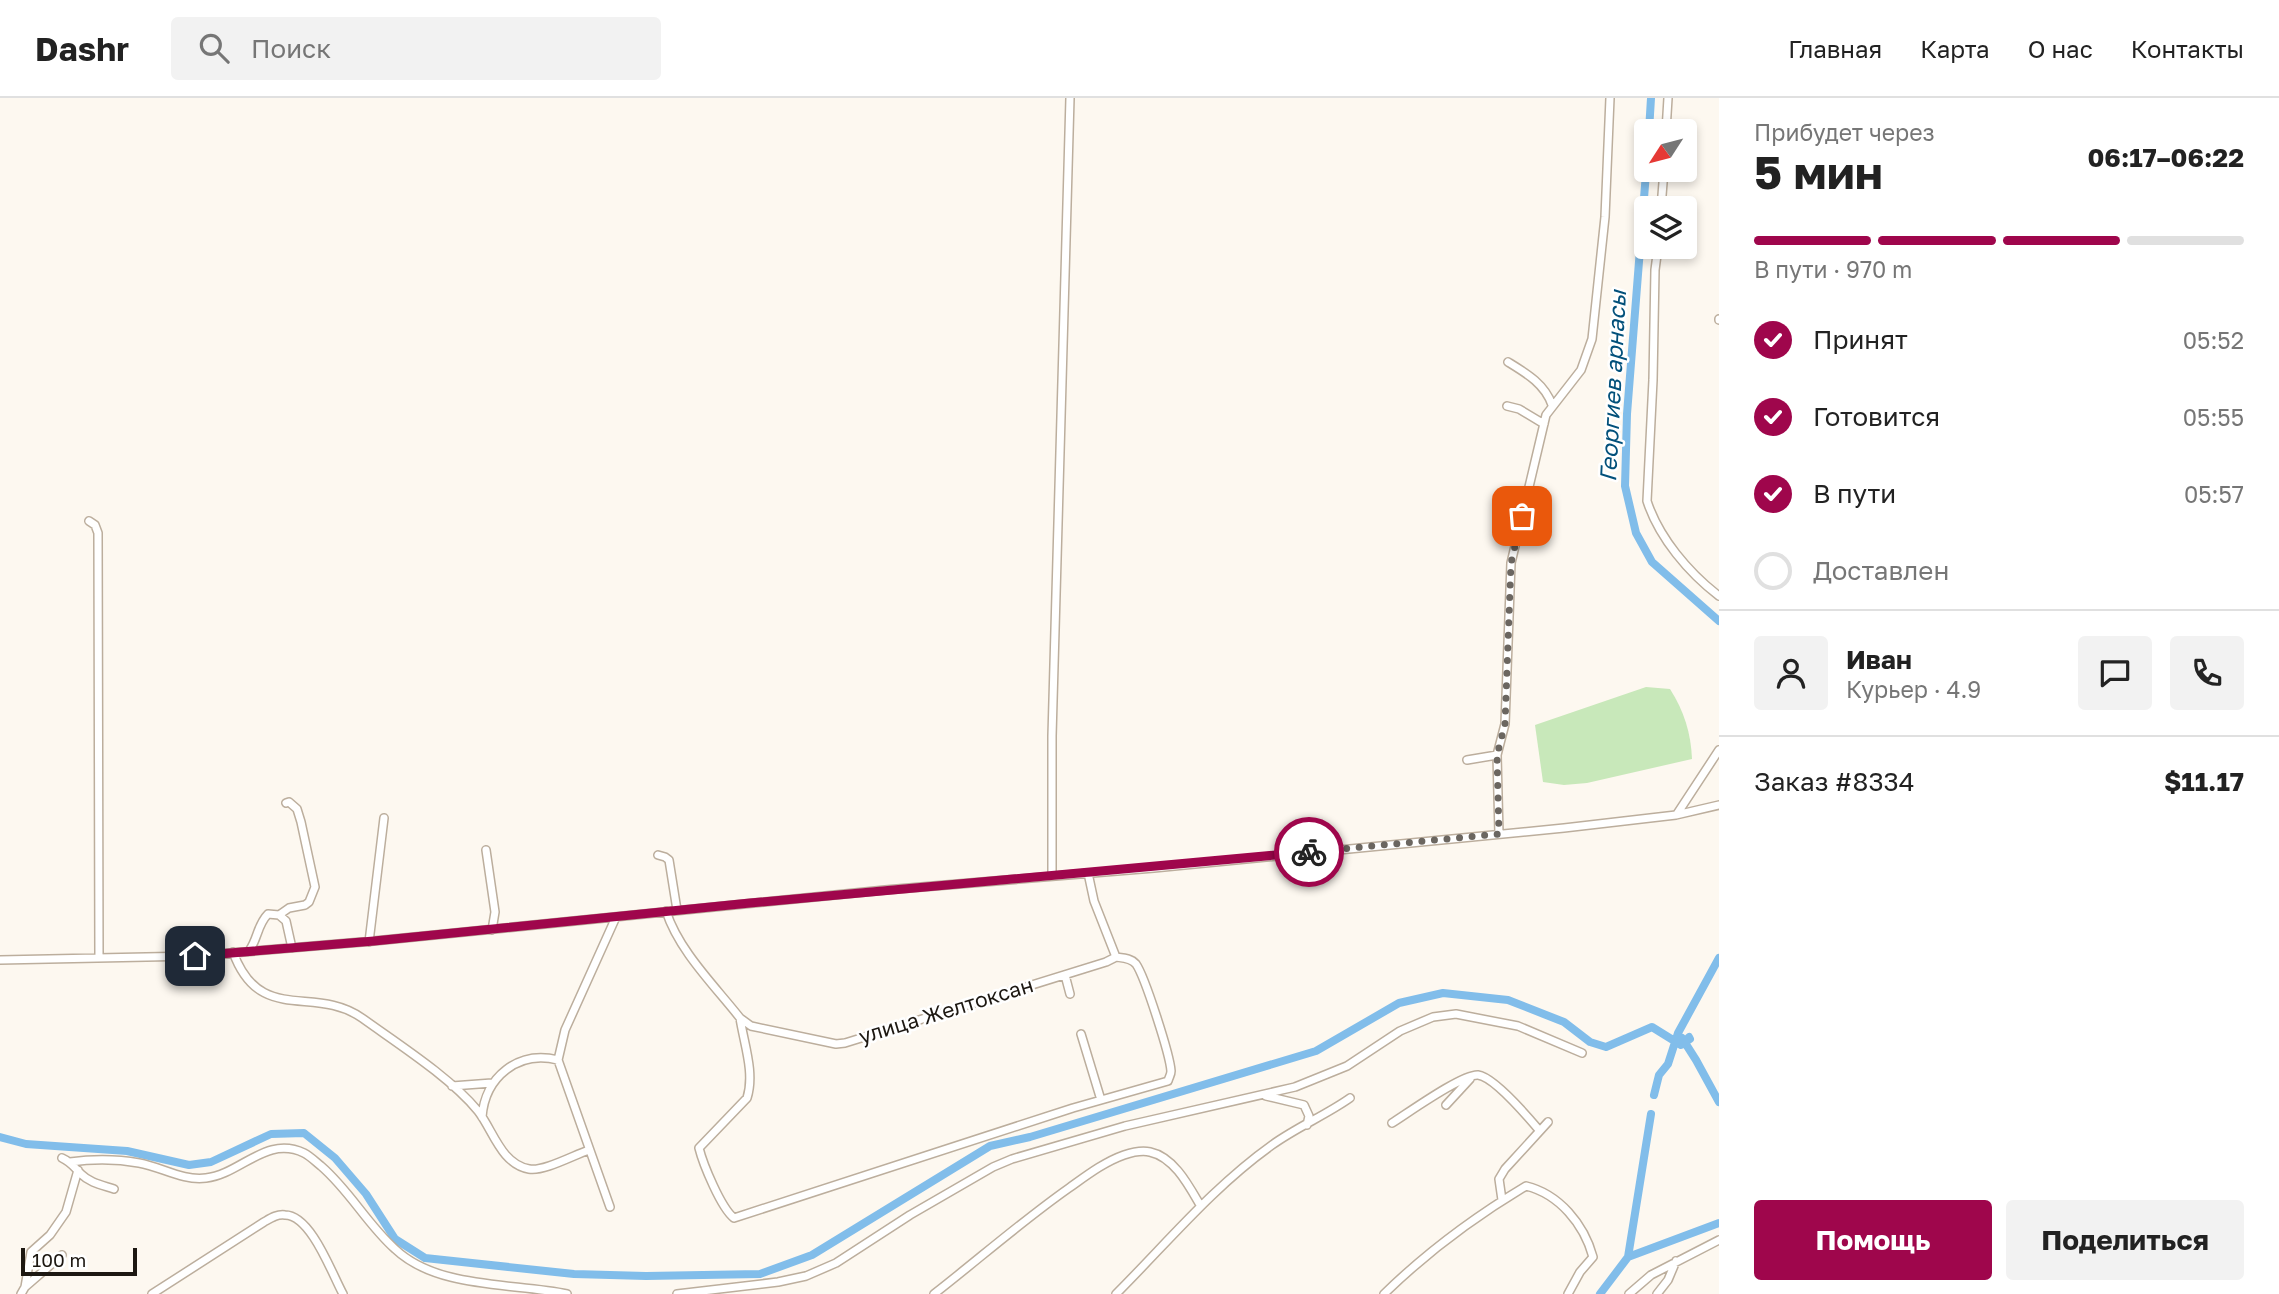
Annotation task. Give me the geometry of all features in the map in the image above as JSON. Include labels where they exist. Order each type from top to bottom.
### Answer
[{"type":"street","points":[[1052,876],[1052,736],[1070,98]]},
{"type":"street","points":[[1499,834],[1497,755],[1505,724],[1511,563],[1545,420],[1552,405],[1574,382],[1581,370],[1592,339],[1605,217],[1610,98]]},
{"type":"street","points":[[1667,119],[1668,98]]},
{"type":"street","points":[[1656,259],[1647,501],[1653,520],[1697,580],[1719,596]]},
{"type":"street","points":[[1508,362],[1533,377],[1549,395],[1552,405]]},
{"type":"street","points":[[1507,406],[1545,420]]},
{"type":"street","points":[[89,521],[95,525],[98,533],[99,958]]},
{"type":"street","points":[[1676,815],[1719,750]]},
{"type":"street","points":[[1467,760],[1497,755]]},
{"type":"street","points":[[279,915],[289,908],[309,902],[315,887],[297,809],[289,802],[286,803]]},
{"type":"street","points":[[0,960],[195,956],[369,942],[666,911],[1499,834],[1676,815],[1719,805]]},
{"type":"street","points":[[369,942],[384,818]]},
{"type":"street","points":[[486,850],[495,912],[492,930]]},
{"type":"street","points":[[657,855],[669,860],[677,910]]},
{"type":"street","points":[[666,911],[672,929],[683,945],[740,1018],[750,1078],[747,1098],[699,1148],[724,1205],[734,1218],[1168,1081],[1171,1073],[1158,1020],[1136,964],[1129,958],[1116,957],[1094,901],[1088,873]]},
{"type":"street","points":[[248,951],[261,921],[268,914],[279,915],[286,921],[292,948]]},
{"type":"street","points":[[610,1207],[558,1060],[565,1030],[616,917]]},
{"type":"street","points":[[233,952],[242,972],[251,984],[263,993],[278,999],[338,1007],[359,1016],[452,1086],[482,1117],[506,1156],[517,1165],[529,1170],[539,1170],[589,1150]]},
{"type":"street","name":"улица Желтоксан","points":[[740,1018],[751,1026],[826,1042],[845,1043],[1116,957]]},
{"type":"street","points":[[1065,975],[1070,994]]},
{"type":"street","points":[[677,1294],[806,1276],[836,1263],[953,1189],[1012,1159],[1125,1126],[1295,1087],[1347,1066],[1400,1031],[1433,1017],[1456,1014],[1518,1026],[1582,1053]]},
{"type":"street","points":[[1081,1034],[1101,1100]]},
{"type":"street","points":[[482,1117],[483,1103],[492,1083],[505,1071],[519,1062],[536,1058],[558,1060]]},
{"type":"street","points":[[1446,1105],[1475,1075]]},
{"type":"street","points":[[1392,1123],[1436,1094],[1475,1075],[1484,1077],[1506,1094],[1539,1130]]},
{"type":"street","points":[[452,1086],[492,1083]]},
{"type":"street","points":[[1262,1095],[1304,1105],[1309,1116],[1307,1125]]},
{"type":"street","points":[[1116,1294],[1200,1205],[1272,1145],[1350,1098]]},
{"type":"street","points":[[1502,1200],[1499,1179],[1505,1168],[1548,1122]]},
{"type":"street","points":[[114,1189],[94,1183],[66,1160],[140,1163],[178,1175],[203,1178],[223,1175],[266,1151],[282,1148],[294,1150],[306,1154],[326,1171],[387,1241],[417,1264],[459,1278],[567,1294]]},
{"type":"street","points":[[934,1294],[1056,1198],[1091,1173],[1123,1155],[1138,1151],[1164,1158],[1178,1172],[1200,1205]]},
{"type":"street","points":[[23,1290],[31,1252],[50,1235],[66,1212],[78,1170]]},
{"type":"street","points":[[1384,1294],[1502,1200],[1526,1186],[1541,1190],[1556,1199],[1580,1226],[1593,1257],[1580,1272],[1568,1294]]},
{"type":"street","points":[[152,1294],[264,1222],[286,1214],[302,1222],[310,1233],[340,1293]]},
{"type":"street","points":[[1629,1294],[1651,1275],[1719,1240]]},
{"type":"street","points":[[23,1290],[62,1255]]},
{"type":"street","points":[[1657,1294],[1668,1280],[1676,1261]]},
{"type":"green space","points":[[1646,687],[1670,689],[1686,722],[1692,759],[1587,783],[1564,785],[1543,782],[1535,725]]},
{"type":"waterway","name":"Георгиев арнасы","points":[[1650,119],[1651,98]]},
{"type":"waterway","name":"Георгиев арнасы","points":[[1645,182],[1627,414],[1625,486],[1636,533],[1652,562],[1719,621]]},
{"type":"waterway","name":"Георгиев арнасы","points":[[1654,1095],[1659,1075],[1668,1064],[1678,1033],[1719,958]]},
{"type":"waterway","points":[[0,1137],[26,1144],[127,1151],[189,1165],[211,1162],[271,1134],[304,1133],[335,1158],[366,1194],[395,1239],[425,1258],[574,1274],[760,1274],[812,1255],[990,1146],[1030,1137],[1316,1051],[1399,1003],[1443,993],[1508,1000],[1564,1022],[1590,1042],[1606,1047],[1652,1027],[1681,1045],[1690,1039],[1689,1037]]},
{"type":"waterway","points":[[1682,1038],[1719,1102]]},
{"type":"waterway","name":"Георгиев арнасы","points":[[1600,1294],[1628,1257],[1651,1114]]},
{"type":"waterway","points":[[1628,1257],[1719,1223]]},
{"type":"way so far","points":[[1309,852],[1499,834],[1497,755],[1505,724],[1511,563],[1522,516]]},
{"type":"route","points":[[195,956],[1309,852]]}]
